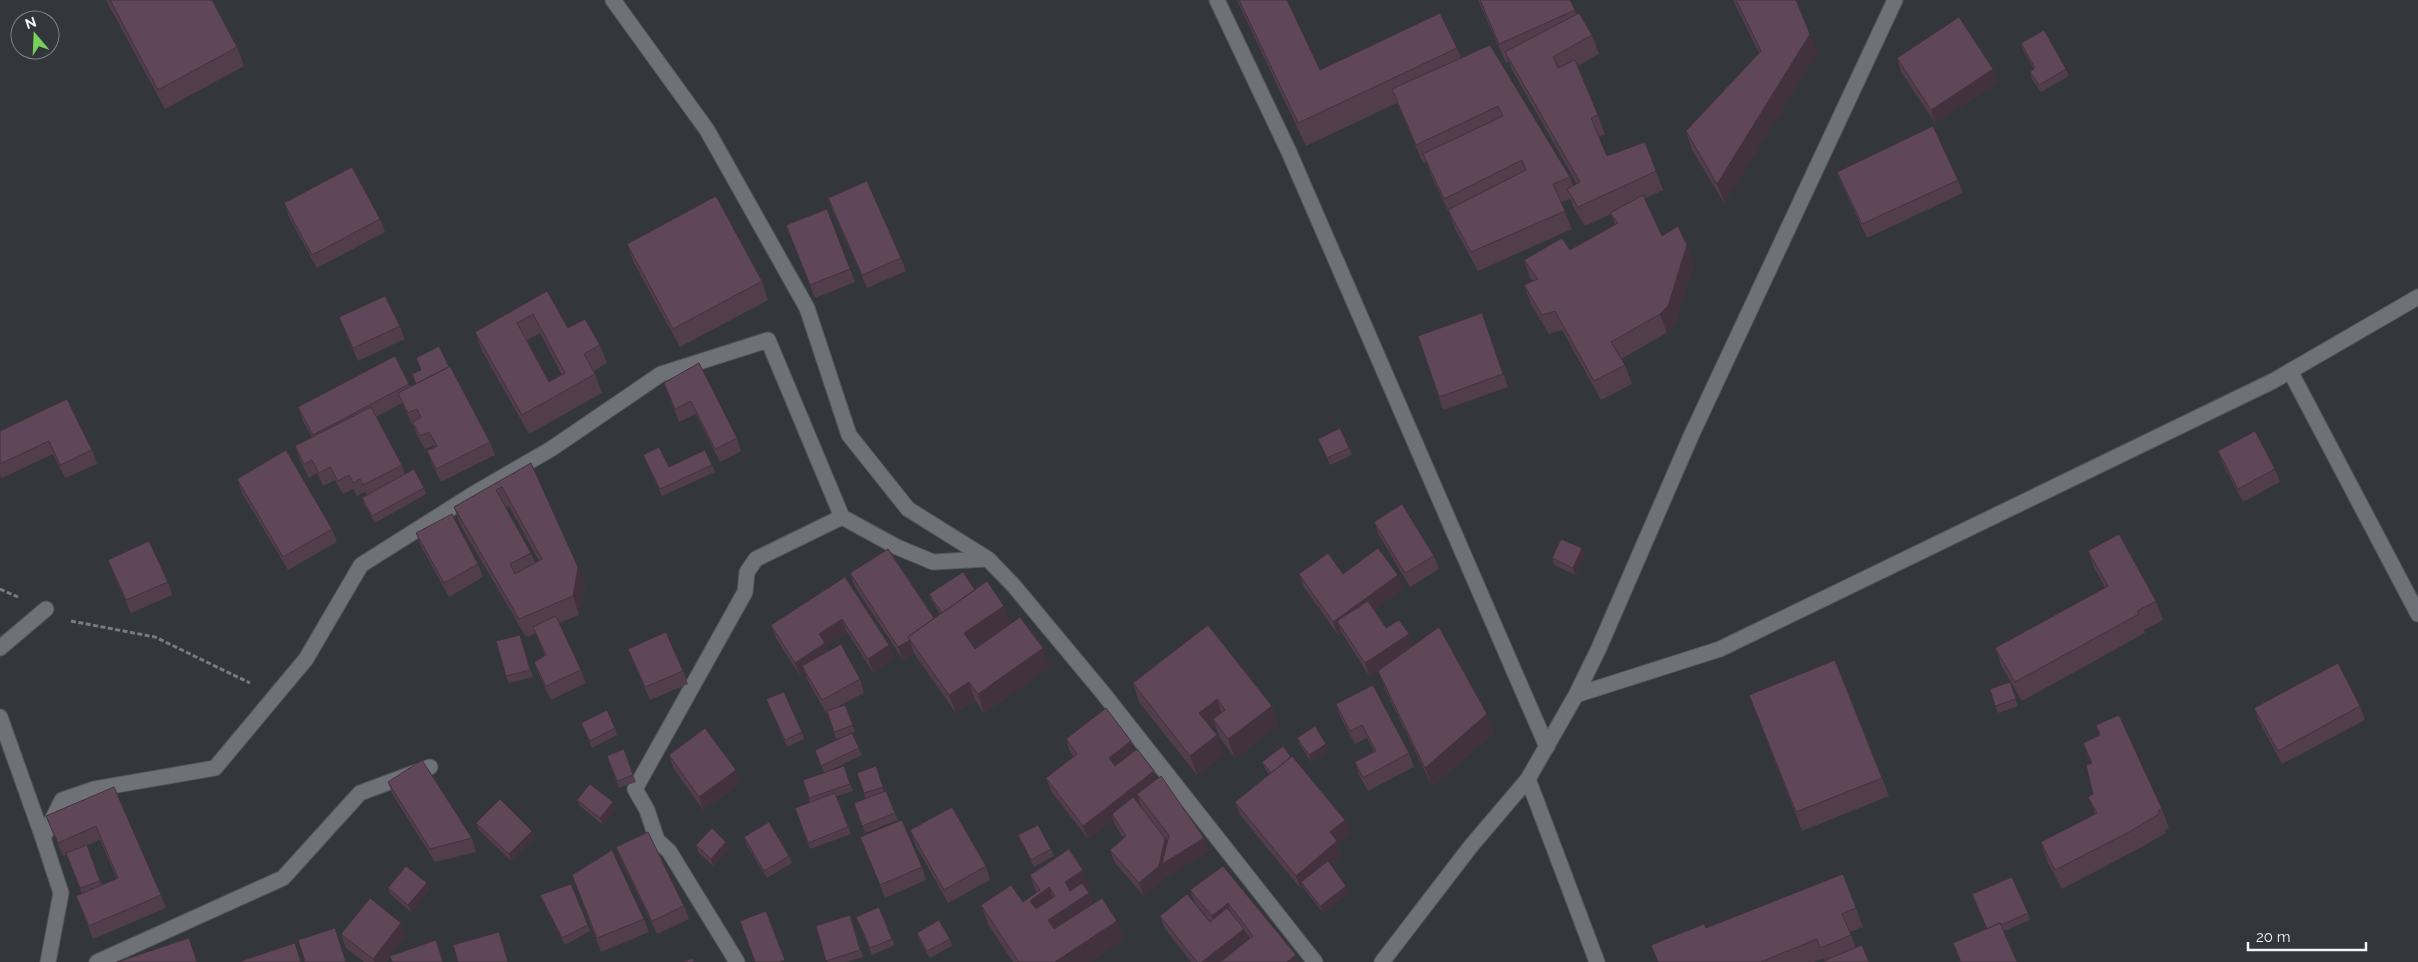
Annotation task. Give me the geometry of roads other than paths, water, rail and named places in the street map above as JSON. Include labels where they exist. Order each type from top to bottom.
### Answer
[{"type":"street","points":[[613,0],[706,130],[807,308],[849,436],[908,509],[988,559],[1014,586],[1103,693],[1315,962]]},
{"type":"street","points":[[1217,0],[1289,152],[1546,747]]},
{"type":"street","points":[[1382,962],[1471,846],[1528,779],[1576,695],[1599,648],[1691,436],[1896,0]]},
{"type":"street","points":[[1576,695],[1720,649],[1926,551],[2290,371],[2418,297]]},
{"type":"street","points":[[43,838],[62,800],[94,789],[215,768],[306,659],[361,565],[474,493],[551,449],[661,374],[768,340],[842,517],[897,547],[933,562],[988,559]]},
{"type":"street","points":[[2290,371],[2418,614]]},
{"type":"street","points":[[737,962],[669,851],[657,840],[647,810],[636,789],[745,592],[747,572],[756,559],[842,517]]},
{"type":"street","points":[[0,648],[46,610]]},
{"type":"street","points":[[0,717],[61,893],[48,962]]},
{"type":"street","points":[[97,962],[283,878],[360,793],[430,767]]},
{"type":"street","points":[[1528,779],[1597,962]]}]
